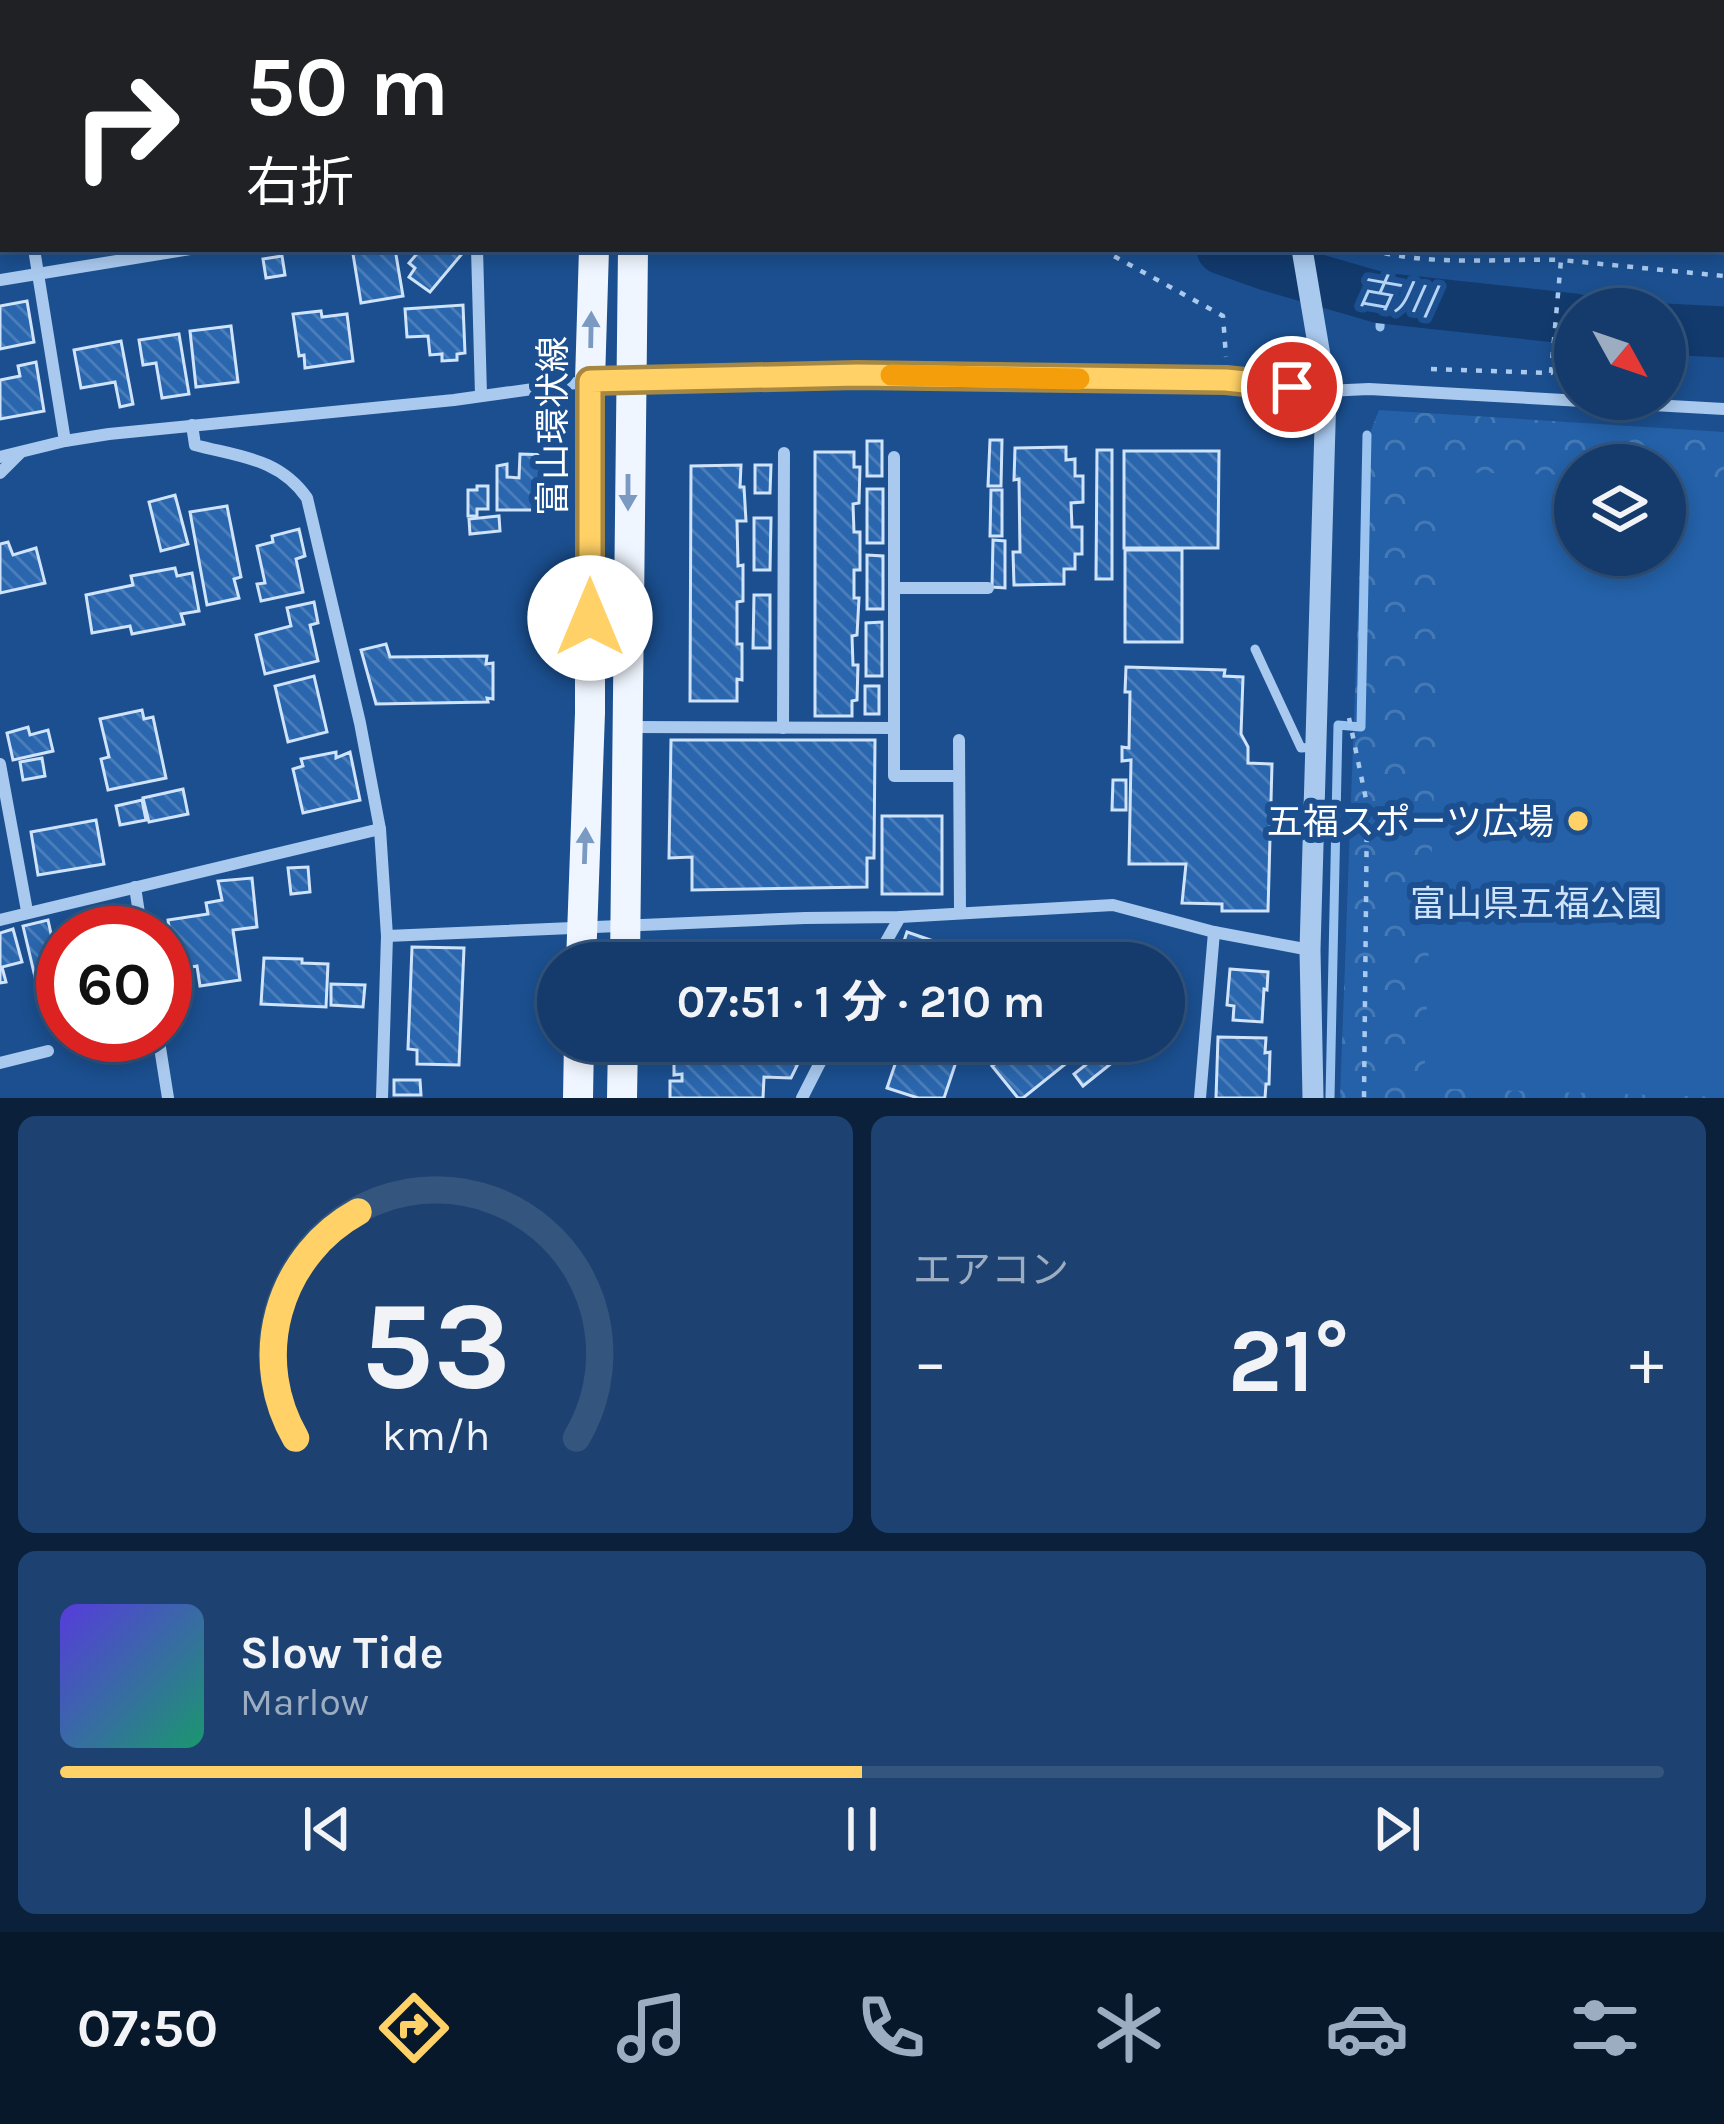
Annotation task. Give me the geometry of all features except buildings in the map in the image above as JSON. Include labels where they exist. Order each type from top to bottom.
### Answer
[{"type":"main road","name":"富山環状線","points":[[581,942],[590,713],[593,252]]},
{"type":"main road","points":[[626,942],[633,252]]},
{"type":"main road","points":[[578,1098],[579,1062]]},
{"type":"main road","points":[[622,1098],[623,1062]]},
{"type":"street","points":[[35,252],[64,441]]},
{"type":"street","points":[[0,280],[170,252]]},
{"type":"street","points":[[478,252],[481,395]]},
{"type":"street","points":[[1302,252],[1326,391],[1310,950],[1313,1098]]},
{"type":"street","points":[[0,457],[64,441],[590,381],[902,376],[1226,380],[1326,391],[1369,388],[1724,409]]},
{"type":"street","points":[[191,425],[195,445],[272,465],[307,498],[380,829],[387,936],[382,1098]]},
{"type":"street","points":[[0,473],[20,453]]},
{"type":"street","points":[[783,728],[784,453]]},
{"type":"street","points":[[894,457],[894,776],[959,776]]},
{"type":"street","points":[[894,588],[988,588]]},
{"type":"street","points":[[627,727],[894,728]]},
{"type":"street","points":[[959,740],[960,912]]},
{"type":"street","points":[[0,764],[27,911]]},
{"type":"street","points":[[0,920],[380,829]]},
{"type":"street","points":[[135,887],[138,906]]},
{"type":"street","points":[[387,936],[1113,905],[1214,932],[1310,950]]},
{"type":"street","points":[[886,942],[900,917]]},
{"type":"street","points":[[1200,1098],[1214,932]]},
{"type":"street","points":[[0,1064],[36,1054]]},
{"type":"street","points":[[162,1062],[168,1098]]},
{"type":"street","points":[[802,1098],[820,1062]]},
{"type":"lane","points":[[1255,649],[1301,748],[1315,747]]},
{"type":"path","points":[[1106,252],[1223,316],[1227,363]]},
{"type":"path","points":[[1388,252],[1425,258],[1561,260],[1724,276]]},
{"type":"path","points":[[1416,369],[1551,373],[1561,260]]},
{"type":"path","points":[[1349,718],[1366,804],[1364,1098]]},
{"type":"green space","name":"五福スポーツ広場","points":[[1379,410],[1724,432],[1724,1098],[1340,1098],[1364,448]]},
{"type":"green space","name":"五福スポーツ広場","points":[[1445,472],[1554,475],[1554,576],[1686,576],[1686,479],[1724,480],[1724,1097],[1424,1088]]},
{"type":"waterway","name":"古川","points":[[1230,252],[1381,298],[1554,317]]},
{"type":"waterway","points":[[1380,327],[1381,298]]},
{"type":"waterway","name":"古川","points":[[1686,330],[1724,332]]},
{"type":"waterway","points":[[1330,1098],[1338,725],[1361,727],[1367,435]]},
{"type":"slow traffic","points":[[891,375],[1079,379]]},
{"type":"place","name":"五福スポーツ広場","points":[[1578,821]]},
{"type":"route","points":[[590,618],[590,381],[857,375],[1226,380],[1292,387]]},
{"type":"park label","name":"富山県五福公園","points":[[1536,903]]}]
